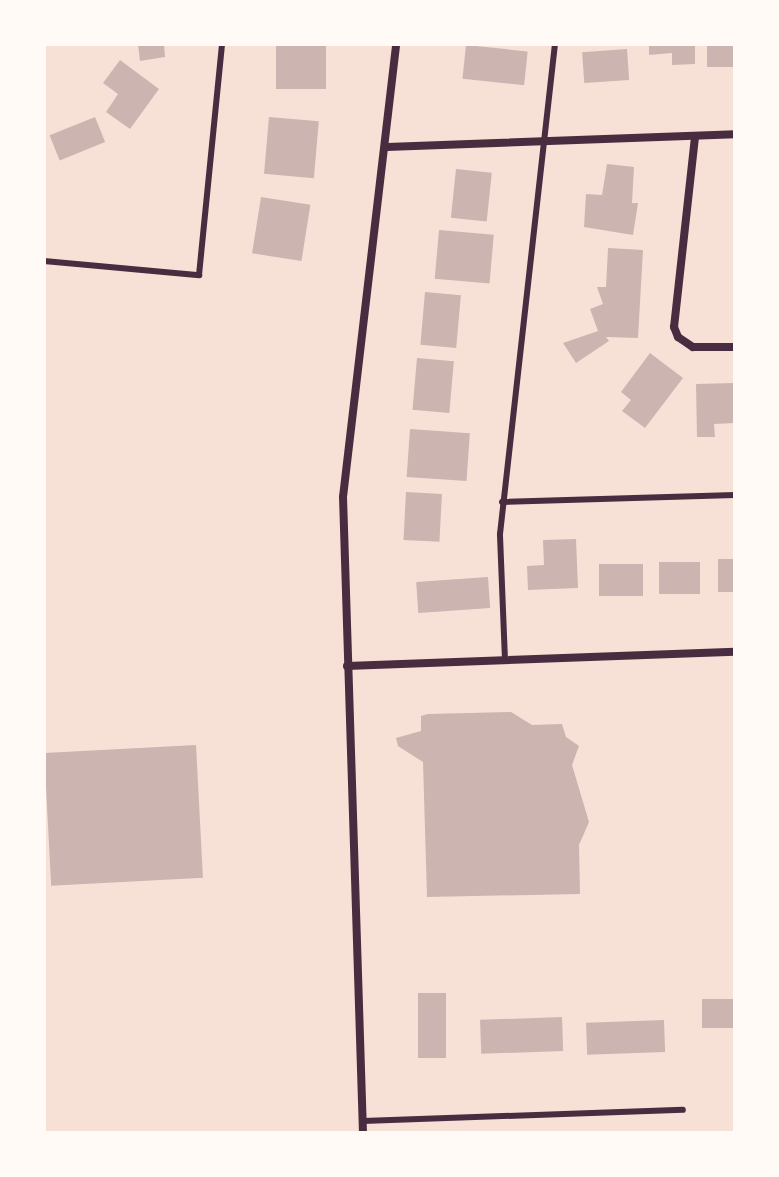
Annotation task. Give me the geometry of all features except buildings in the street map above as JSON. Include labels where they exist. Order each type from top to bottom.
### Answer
[{"type":"street","points":[[363,1133],[343,497],[387,147],[396,44]]},
{"type":"street","points":[[387,147],[735,134]]},
{"type":"street","points":[[695,137],[674,327],[678,337],[693,347],[735,347]]},
{"type":"street","points":[[347,666],[735,652]]},
{"type":"lane","points":[[44,261],[199,275],[222,44]]},
{"type":"lane","points":[[505,660],[502,502],[555,44]]},
{"type":"lane","points":[[502,502],[735,495]]},
{"type":"lane","points":[[363,1121],[683,1110]]}]
